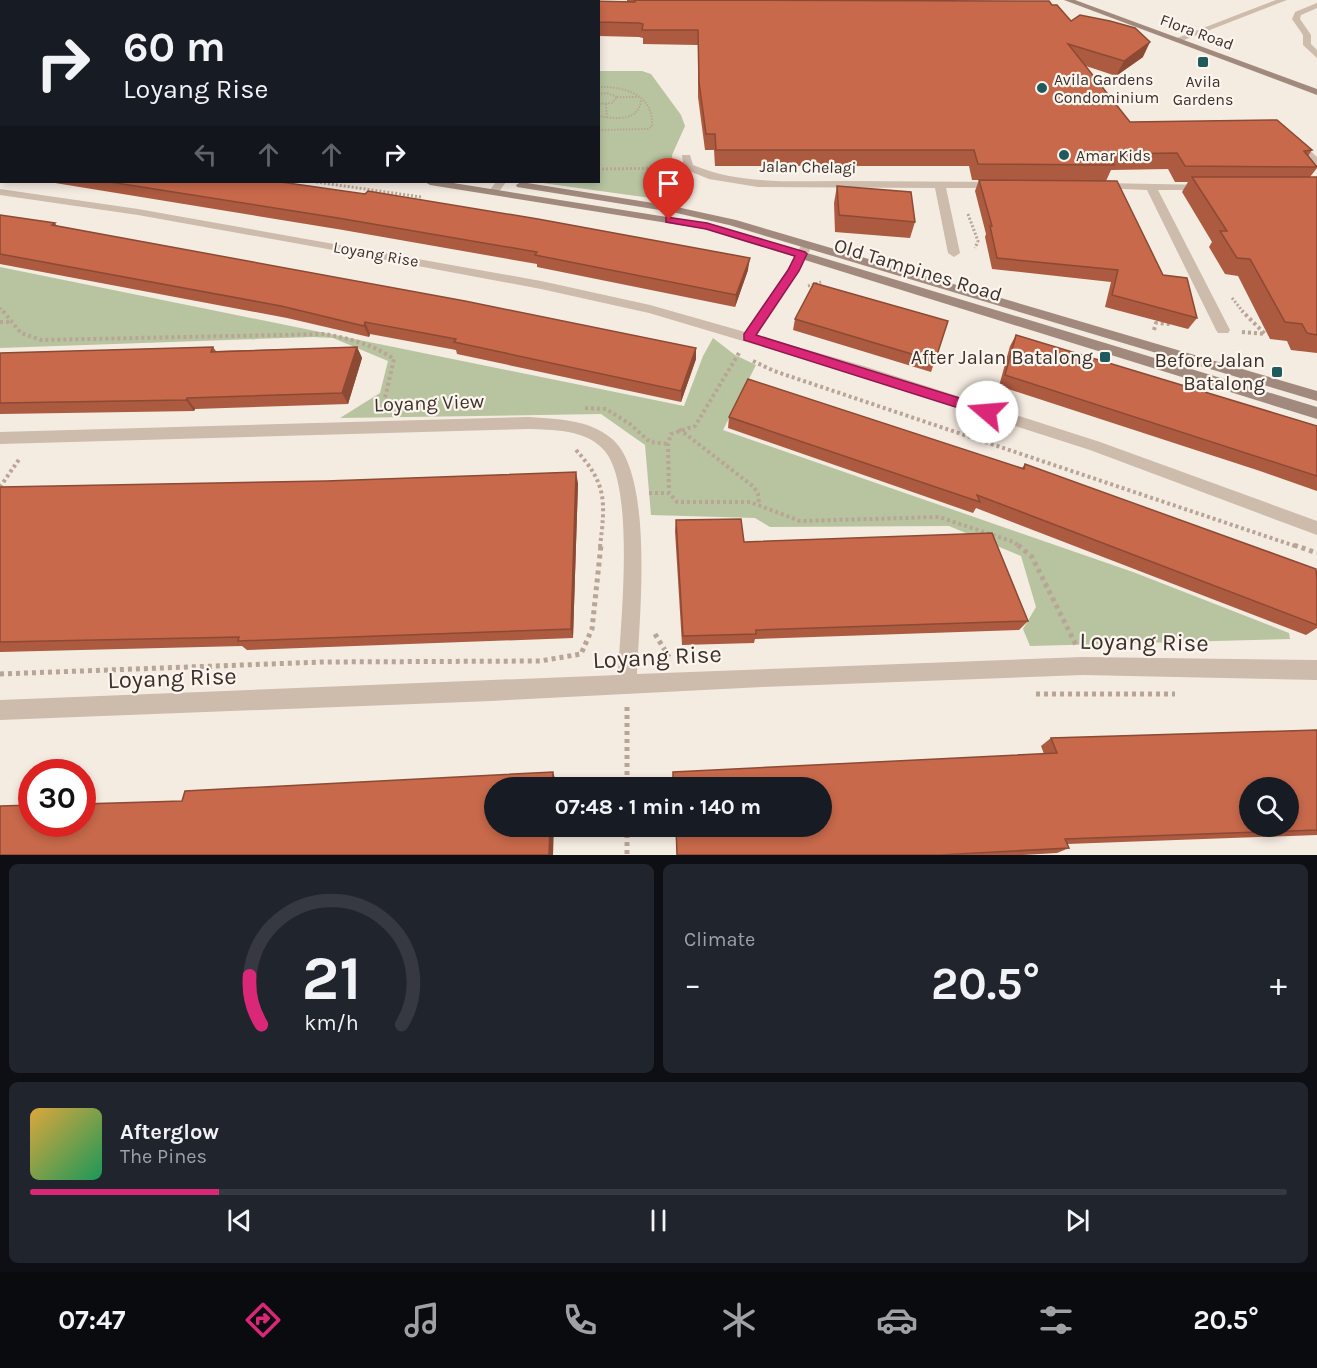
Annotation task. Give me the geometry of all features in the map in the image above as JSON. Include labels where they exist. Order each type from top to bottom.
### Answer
[{"type":"street","name":"Flora Road","points":[[1068,0],[1317,92]]},
{"type":"street","points":[[1176,40],[1283,0]]},
{"type":"street","points":[[1317,5],[1298,14],[1296,19],[1307,35],[1307,45],[1317,55]]},
{"type":"street","points":[[1290,137],[1317,162]]},
{"type":"street","name":"Jalan Chelagi","points":[[687,162],[709,176],[758,184],[1010,185]]},
{"type":"street","name":"Old Tampines Road","points":[[464,183],[498,184],[707,226],[804,249],[1317,396]]},
{"type":"street","points":[[940,184],[954,254]]},
{"type":"street","points":[[1092,186],[1222,187]]},
{"type":"street","points":[[1150,186],[1223,330]]},
{"type":"street","name":"Loyang Rise","points":[[0,192],[138,212],[530,283],[650,309],[748,337],[1095,446],[1317,528]]},
{"type":"street","points":[[748,337],[793,271],[804,249]]},
{"type":"street","name":"Old Tampines Road","points":[[804,249],[1317,413]]},
{"type":"street","name":"Loyang View","points":[[0,438],[528,423],[577,426],[600,438],[617,454],[629,493],[632,554],[627,685]]},
{"type":"street","name":"Loyang Rise","points":[[0,710],[627,685],[762,677],[1083,666],[1317,670]]},
{"type":"path","points":[[607,93],[610,86]]},
{"type":"path","points":[[600,87],[628,88],[640,97],[652,113],[653,122],[651,127],[600,130]]},
{"type":"path","points":[[600,94],[607,93],[617,97],[640,97]]},
{"type":"path","points":[[600,104],[612,103],[617,97]]},
{"type":"path","points":[[600,116],[624,118],[635,114],[642,107],[640,97]]},
{"type":"path","points":[[606,104],[607,118]]},
{"type":"path","points":[[600,169],[687,162]]},
{"type":"path","points":[[323,183],[430,198]]},
{"type":"path","points":[[793,271],[821,282],[832,281]]},
{"type":"path","points":[[0,308],[25,336],[41,340],[334,335],[393,358],[386,403],[389,408],[395,410]]},
{"type":"path","points":[[0,322],[11,322]]},
{"type":"path","points":[[1155,327],[1156,323],[1175,325]]},
{"type":"path","points":[[748,337],[700,420],[695,426],[679,429],[670,434],[669,493],[677,502],[745,501],[803,521],[939,517],[1014,542],[1032,557],[1075,642],[1083,666]]},
{"type":"path","points":[[733,350],[774,370],[1317,553]]},
{"type":"path","points":[[582,408],[599,407],[610,410],[650,442],[669,444]]},
{"type":"path","points":[[679,429],[754,487],[758,494],[759,504]]},
{"type":"path","points":[[0,674],[323,662],[540,662],[582,654],[592,629],[604,502],[592,468],[573,446]]},
{"type":"path","points":[[0,487],[23,454],[12,454]]},
{"type":"path","points":[[627,685],[627,777]]},
{"type":"path","points":[[627,837],[627,855]]},
{"type":"green space","points":[[600,71],[642,71],[651,74],[681,115],[685,126],[672,155],[673,168],[670,178],[658,199],[542,183],[600,183]]},
{"type":"green space","points":[[0,267],[684,406],[703,356],[713,338],[735,355],[756,365],[723,430],[1133,572],[1289,633],[1290,639],[1030,646],[1023,629],[1036,607],[1021,556],[949,526],[770,527],[755,518],[651,515],[645,445],[601,414],[340,418],[380,393],[388,361],[333,338],[0,348]]},
{"type":"building","points":[[600,1],[1049,1],[1052,5],[1057,5],[1071,21],[1080,15],[1110,21],[1135,28],[1150,42],[1124,61],[1068,44],[1130,122],[1277,120],[1312,150],[1304,151],[1317,167],[1185,166],[1177,153],[1108,154],[1114,165],[978,164],[974,150],[716,150],[715,134],[706,134],[699,82],[698,30],[642,30],[643,24],[600,22]]},
{"type":"building","points":[[1192,177],[1317,177],[1317,335],[1307,333],[1302,324],[1285,322],[1250,259],[1237,258],[1220,231],[1227,231]]},
{"type":"building","points":[[979,180],[1117,181],[1163,275],[1187,278],[1197,318],[1112,295],[1118,270],[997,258],[990,226],[992,226]]},
{"type":"building","points":[[116,183],[288,183],[365,194],[368,191],[750,258],[736,295],[535,255],[537,252]]},
{"type":"building","points":[[837,186],[911,192],[915,222],[839,215]]},
{"type":"building","points":[[0,215],[55,223],[52,225],[465,301],[696,348],[681,391],[454,342],[456,339],[365,322],[364,326],[281,306],[0,254]]},
{"type":"building","points":[[814,283],[948,321],[935,361],[795,319]]},
{"type":"building","points":[[1016,335],[1317,426],[1317,476],[1005,375]]},
{"type":"building","points":[[213,347],[211,352],[357,347],[342,393],[187,398],[186,400],[0,403],[0,353]]},
{"type":"building","points":[[748,379],[1024,469],[1025,464],[1316,569],[1317,625],[977,495],[980,502],[729,417]]},
{"type":"building","points":[[576,472],[571,629],[238,641],[239,637],[0,642],[0,487],[326,481]]},
{"type":"building","points":[[741,519],[744,542],[992,533],[1028,621],[756,630],[756,634],[683,636],[676,520]]},
{"type":"building","points":[[1317,730],[1317,830],[1299,831],[1299,777],[1239,777],[1239,833],[1065,839],[1069,848],[940,855],[677,855],[676,837],[832,837],[832,777],[673,777],[673,772],[1057,753],[1051,738]]},
{"type":"building","points":[[553,772],[553,777],[484,777],[484,837],[550,837],[549,855],[0,855],[0,806],[18,805],[18,837],[96,837],[96,804],[182,801],[185,791]]},
{"type":"place","name":"Avila Gardens","points":[[1203,62]]},
{"type":"place","name":"Avila Gardens Condominium","points":[[1042,88]]},
{"type":"place","name":"Amar Kids","points":[[1064,155]]},
{"type":"place","name":"After Jalan Batalong","points":[[1105,357]]},
{"type":"place","name":"Before Jalan Batalong","points":[[1277,372]]},
{"type":"route","points":[[669,220],[707,226],[801,254],[793,271],[748,337],[987,412]]}]
